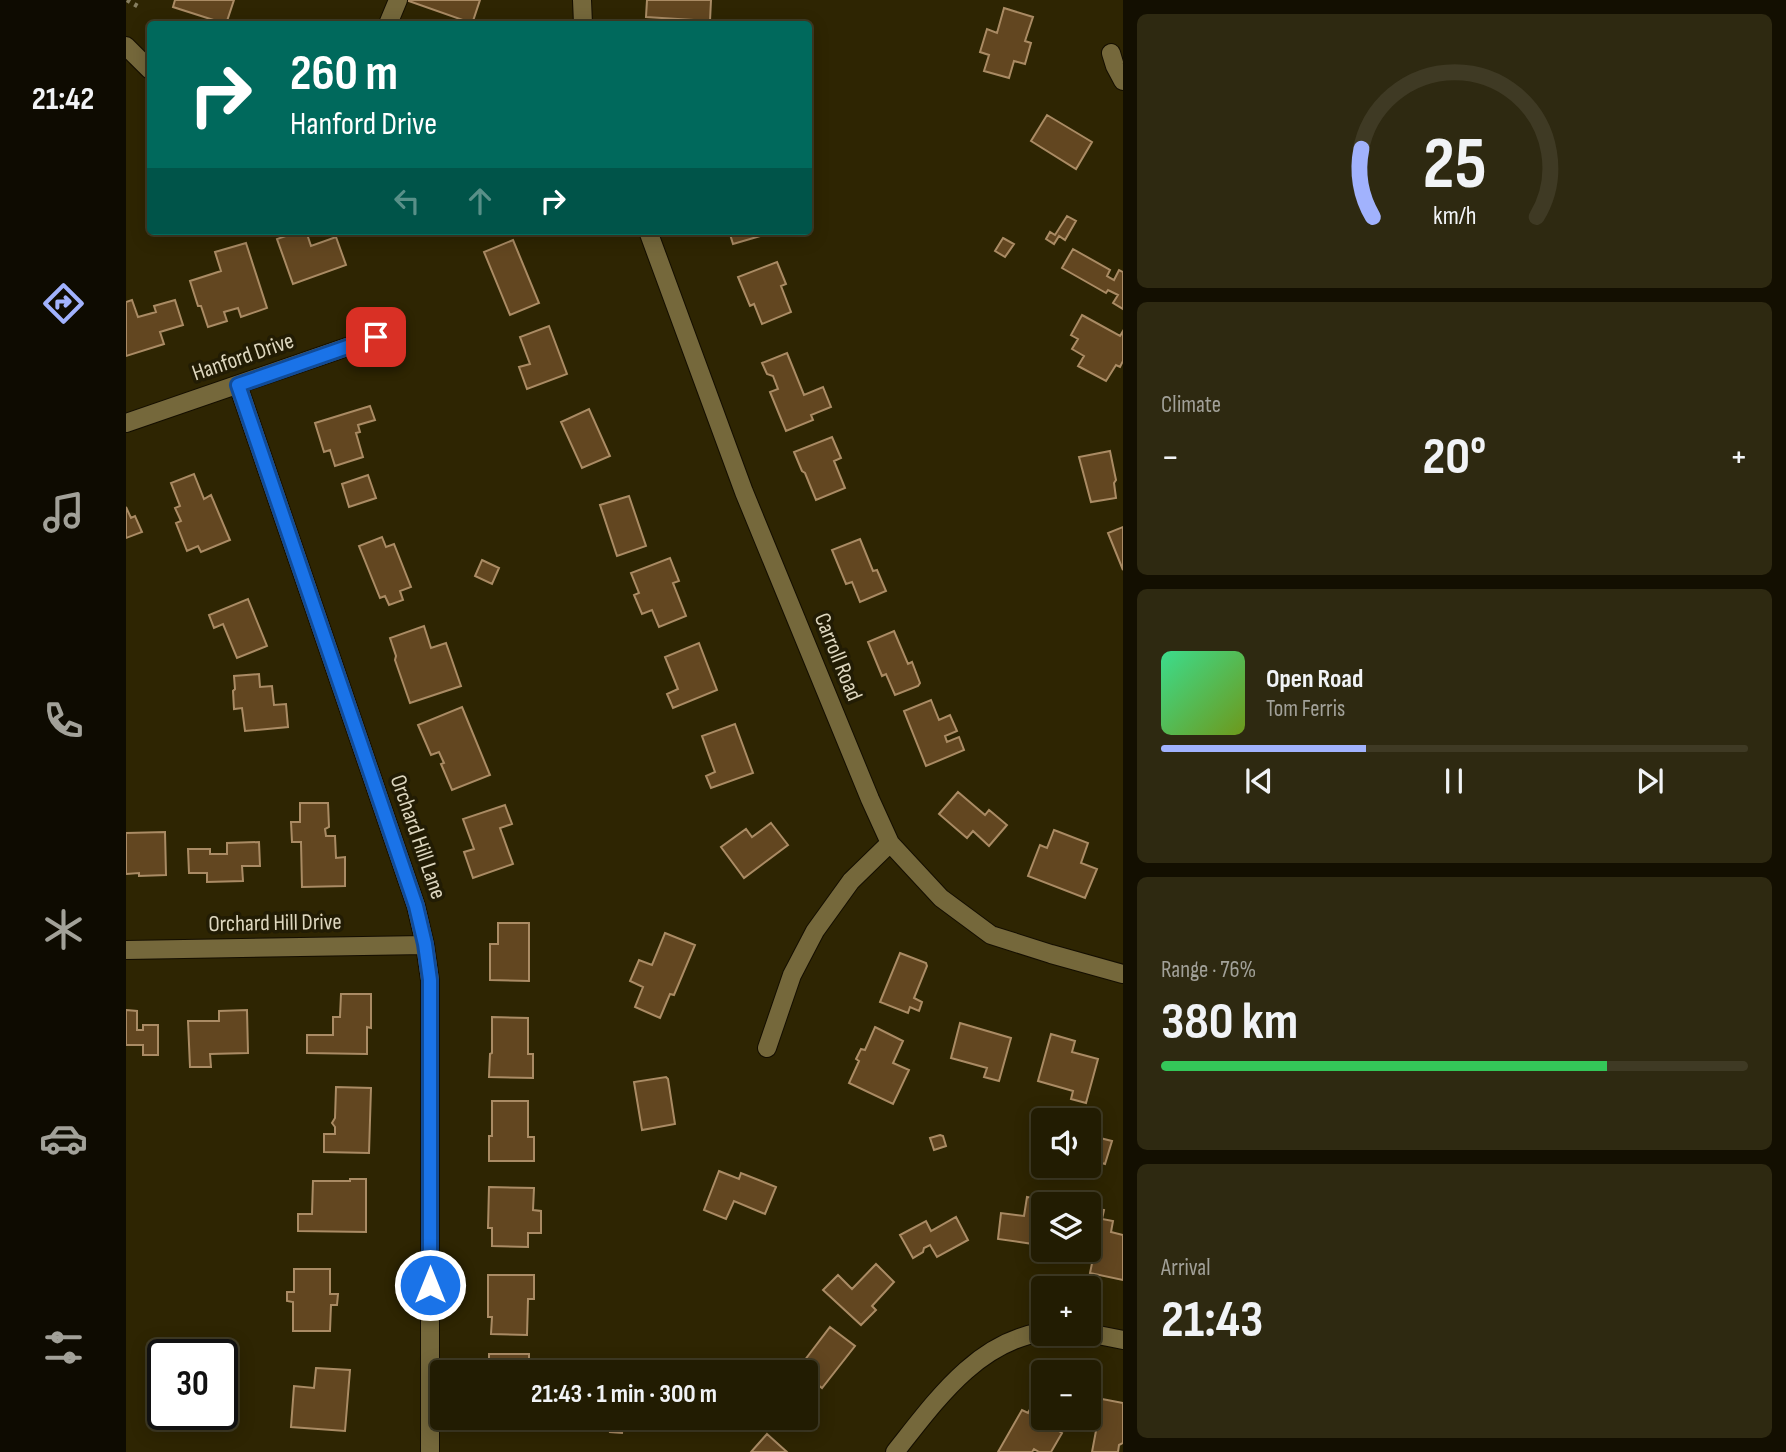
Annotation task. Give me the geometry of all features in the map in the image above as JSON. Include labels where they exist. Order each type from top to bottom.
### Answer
[{"type":"street","points":[[389,21],[398,0]]},
{"type":"street","points":[[582,0],[583,21]]},
{"type":"street","points":[[126,46],[147,67]]},
{"type":"street","points":[[1111,53],[1123,81]]},
{"type":"street","name":"Carroll Road","points":[[649,235],[744,492],[890,843],[941,898],[991,935],[1123,974]]},
{"type":"street","name":"Hanford Drive","points":[[126,424],[376,337]]},
{"type":"street","name":"Orchard Hill Lane","points":[[238,385],[416,906],[425,944],[430,980],[430,1452]]},
{"type":"street","points":[[767,1048],[792,975],[816,930],[851,881],[890,843]]},
{"type":"street","name":"Orchard Hill Drive","points":[[126,950],[425,944]]},
{"type":"street","points":[[895,1452],[962,1373],[987,1352],[1007,1341],[1031,1334]]},
{"type":"street","points":[[1101,1336],[1123,1340]]},
{"type":"path","points":[[127,0],[139,7]]},
{"type":"building","points":[[175,0],[234,0],[227,21],[217,21],[173,7]]},
{"type":"building","points":[[406,0],[480,0],[473,21]]},
{"type":"building","points":[[647,0],[711,0],[710,21],[646,17]]},
{"type":"building","points":[[1004,8],[1033,17],[1025,41],[1031,43],[1025,64],[1014,61],[1009,78],[984,71],[989,55],[980,52],[987,29],[997,33]]},
{"type":"building","points":[[1047,115],[1092,142],[1076,169],[1031,141]]},
{"type":"building","points":[[1067,216],[1076,221],[1065,240],[1059,236],[1054,244],[1046,239],[1050,232],[1055,235]]},
{"type":"building","points":[[288,235],[307,235],[311,246],[336,237],[346,265],[293,284],[277,239]]},
{"type":"building","points":[[730,235],[764,235],[733,244]]},
{"type":"building","points":[[1003,238],[1014,244],[1005,257],[995,251]]},
{"type":"building","points":[[513,240],[539,303],[510,315],[484,252]]},
{"type":"building","points":[[246,243],[267,308],[241,317],[238,308],[224,312],[227,321],[208,327],[190,281],[221,271],[215,252]]},
{"type":"building","points":[[1073,249],[1110,270],[1107,276],[1114,280],[1119,270],[1123,272],[1123,309],[1113,303],[1118,295],[1108,290],[1106,293],[1062,268]]},
{"type":"building","points":[[777,262],[786,284],[781,286],[791,312],[762,324],[754,304],[750,306],[738,277]]},
{"type":"building","points":[[132,300],[138,317],[156,312],[154,306],[175,300],[183,325],[160,332],[164,344],[126,356],[126,302]]},
{"type":"building","points":[[1082,315],[1120,336],[1123,331],[1123,361],[1120,367],[1116,365],[1106,381],[1078,366],[1084,356],[1072,349],[1078,339],[1071,335]]},
{"type":"building","points":[[549,326],[567,374],[527,389],[519,367],[530,364],[520,337]]},
{"type":"building","points":[[787,353],[804,395],[823,387],[831,407],[811,415],[813,420],[786,431],[770,392],[778,389],[773,376],[767,374],[762,363]]},
{"type":"building","points":[[370,406],[375,420],[358,425],[360,432],[356,433],[363,457],[335,466],[330,450],[324,452],[315,423]]},
{"type":"building","points":[[589,409],[610,456],[582,468],[561,422]]},
{"type":"building","points":[[832,437],[841,458],[834,461],[845,488],[816,500],[794,452]]},
{"type":"building","points":[[1110,451],[1116,480],[1116,498],[1091,502],[1079,457]]},
{"type":"building","points":[[194,474],[204,499],[211,495],[230,540],[201,552],[198,546],[187,551],[176,523],[181,521],[175,508],[180,506],[171,483]]},
{"type":"building","points":[[368,475],[376,498],[349,507],[342,484]]},
{"type":"building","points":[[629,496],[646,546],[617,556],[600,505]]},
{"type":"building","points":[[126,507],[131,518],[135,516],[142,532],[126,538]]},
{"type":"building","points":[[1123,527],[1123,570],[1108,533]]},
{"type":"building","points":[[382,537],[386,547],[394,544],[411,587],[400,591],[403,600],[389,605],[385,596],[380,598],[359,546]]},
{"type":"building","points":[[860,539],[873,571],[877,570],[886,591],[860,602],[852,582],[846,584],[832,550]]},
{"type":"building","points":[[670,558],[679,581],[673,583],[686,616],[659,627],[652,610],[642,614],[634,595],[639,593],[631,573]]},
{"type":"building","points":[[482,560],[499,568],[492,584],[475,576]]},
{"type":"building","points":[[248,599],[267,646],[237,658],[223,624],[214,628],[209,615]]},
{"type":"building","points":[[424,626],[431,648],[446,643],[461,686],[410,703],[390,638]]},
{"type":"building","points":[[894,631],[908,664],[912,662],[920,683],[895,695],[886,674],[882,676],[868,642]]},
{"type":"building","points":[[699,643],[717,690],[673,708],[667,694],[678,689],[665,657]]},
{"type":"building","points":[[259,674],[260,687],[272,686],[274,705],[286,704],[288,727],[245,731],[242,708],[234,709],[234,676]]},
{"type":"building","points":[[931,700],[939,720],[950,715],[957,731],[945,736],[947,742],[959,737],[964,750],[926,766],[904,711]]},
{"type":"building","points":[[462,707],[490,775],[452,790],[439,752],[431,755],[418,725]]},
{"type":"building","points":[[735,724],[753,773],[711,788],[706,776],[715,772],[702,736]]},
{"type":"building","points":[[958,792],[985,815],[989,810],[1007,825],[989,846],[973,831],[967,838],[939,814]]},
{"type":"building","points":[[300,803],[328,803],[329,827],[325,829],[326,836],[335,836],[336,858],[345,857],[345,886],[302,887],[301,842],[292,842],[291,822],[300,822]]},
{"type":"building","points":[[505,805],[512,824],[500,828],[513,864],[473,878],[464,852],[474,849],[463,819]]},
{"type":"building","points":[[771,823],[788,845],[744,878],[721,847],[746,829],[752,837]]},
{"type":"building","points":[[1054,830],[1088,843],[1081,863],[1097,869],[1085,898],[1028,876],[1040,845],[1047,848]]},
{"type":"building","points":[[165,832],[166,875],[126,874],[126,833]]},
{"type":"building","points":[[259,842],[260,866],[242,866],[243,881],[207,882],[207,873],[189,873],[188,849],[210,849],[210,854],[227,854],[227,843]]},
{"type":"building","points":[[498,923],[529,923],[529,981],[490,980],[490,944],[498,944]]},
{"type":"building","points":[[665,933],[695,945],[674,995],[670,994],[660,1018],[635,1007],[643,987],[630,981],[639,960],[652,965]]},
{"type":"building","points":[[900,953],[926,963],[927,966],[914,998],[922,1002],[919,1011],[910,1007],[908,1013],[880,1002]]},
{"type":"building","points":[[341,994],[371,994],[371,1028],[367,1027],[367,1054],[307,1053],[307,1035],[333,1035],[333,1017],[340,1017]]},
{"type":"building","points":[[126,1010],[137,1011],[137,1030],[143,1030],[143,1025],[158,1025],[158,1055],[143,1055],[143,1045],[126,1045]]},
{"type":"building","points":[[247,1010],[248,1053],[210,1054],[211,1067],[190,1067],[188,1021],[219,1021],[219,1011]]},
{"type":"building","points":[[492,1017],[528,1018],[528,1054],[533,1054],[533,1078],[489,1077]]},
{"type":"building","points":[[960,1023],[1011,1038],[999,1081],[984,1077],[987,1068],[951,1058]]},
{"type":"building","points":[[875,1027],[903,1041],[893,1063],[909,1070],[893,1104],[849,1083],[859,1061],[856,1059],[861,1049],[865,1050]]},
{"type":"building","points":[[1051,1034],[1075,1041],[1072,1052],[1098,1059],[1086,1103],[1071,1099],[1073,1091],[1038,1081]]},
{"type":"building","points":[[666,1077],[675,1124],[642,1130],[634,1082]]},
{"type":"building","points":[[336,1087],[371,1088],[369,1153],[324,1152],[324,1134],[335,1134],[332,1123],[335,1118]]},
{"type":"building","points":[[492,1101],[528,1101],[528,1137],[534,1137],[534,1161],[489,1161]]},
{"type":"building","points":[[943,1136],[946,1146],[934,1150],[930,1138]]},
{"type":"building","points":[[1101,1138],[1112,1141],[1105,1164],[1101,1163]]},
{"type":"building","points":[[719,1171],[739,1179],[741,1173],[776,1187],[765,1214],[734,1201],[726,1219],[704,1210]]},
{"type":"building","points":[[366,1179],[366,1232],[298,1231],[298,1214],[312,1214],[313,1181]]},
{"type":"building","points":[[489,1187],[534,1188],[533,1210],[541,1211],[541,1233],[528,1233],[528,1247],[492,1246],[492,1228],[488,1228]]},
{"type":"building","points":[[1027,1197],[1031,1198],[1031,1244],[998,1239],[1001,1213],[1024,1216]]},
{"type":"building","points":[[1101,1209],[1104,1210],[1102,1219],[1113,1221],[1111,1232],[1123,1235],[1123,1280],[1090,1273],[1092,1262],[1101,1262]]},
{"type":"building","points":[[956,1217],[968,1240],[937,1257],[930,1245],[913,1258],[900,1235],[926,1221],[931,1231]]},
{"type":"building","points":[[876,1264],[894,1282],[872,1306],[876,1310],[861,1325],[823,1290],[838,1275],[852,1289]]},
{"type":"building","points":[[294,1269],[330,1269],[330,1294],[338,1294],[337,1305],[331,1305],[330,1331],[293,1331],[293,1302],[287,1301],[287,1292],[294,1292]]},
{"type":"building","points":[[488,1275],[534,1275],[534,1299],[528,1299],[527,1335],[491,1334],[492,1317],[488,1317]]},
{"type":"building","points":[[830,1327],[855,1346],[822,1388],[818,1385],[818,1360],[805,1360]]},
{"type":"building","points":[[489,1354],[529,1354],[529,1360],[489,1360]]},
{"type":"building","points":[[316,1368],[350,1370],[345,1431],[291,1427],[294,1386],[314,1388]]},
{"type":"building","points":[[1102,1399],[1123,1403],[1123,1443],[1119,1445],[1118,1452],[1092,1452],[1096,1430],[1101,1430]]},
{"type":"building","points":[[1031,1407],[1031,1430],[1057,1430],[1062,1433],[1051,1452],[1034,1449],[1032,1452],[998,1452],[1022,1410],[1028,1413]]},
{"type":"building","points":[[767,1434],[787,1452],[751,1452]]},
{"type":"route","points":[[376,337],[238,385],[416,906],[425,944],[430,980],[430,1285]]}]
